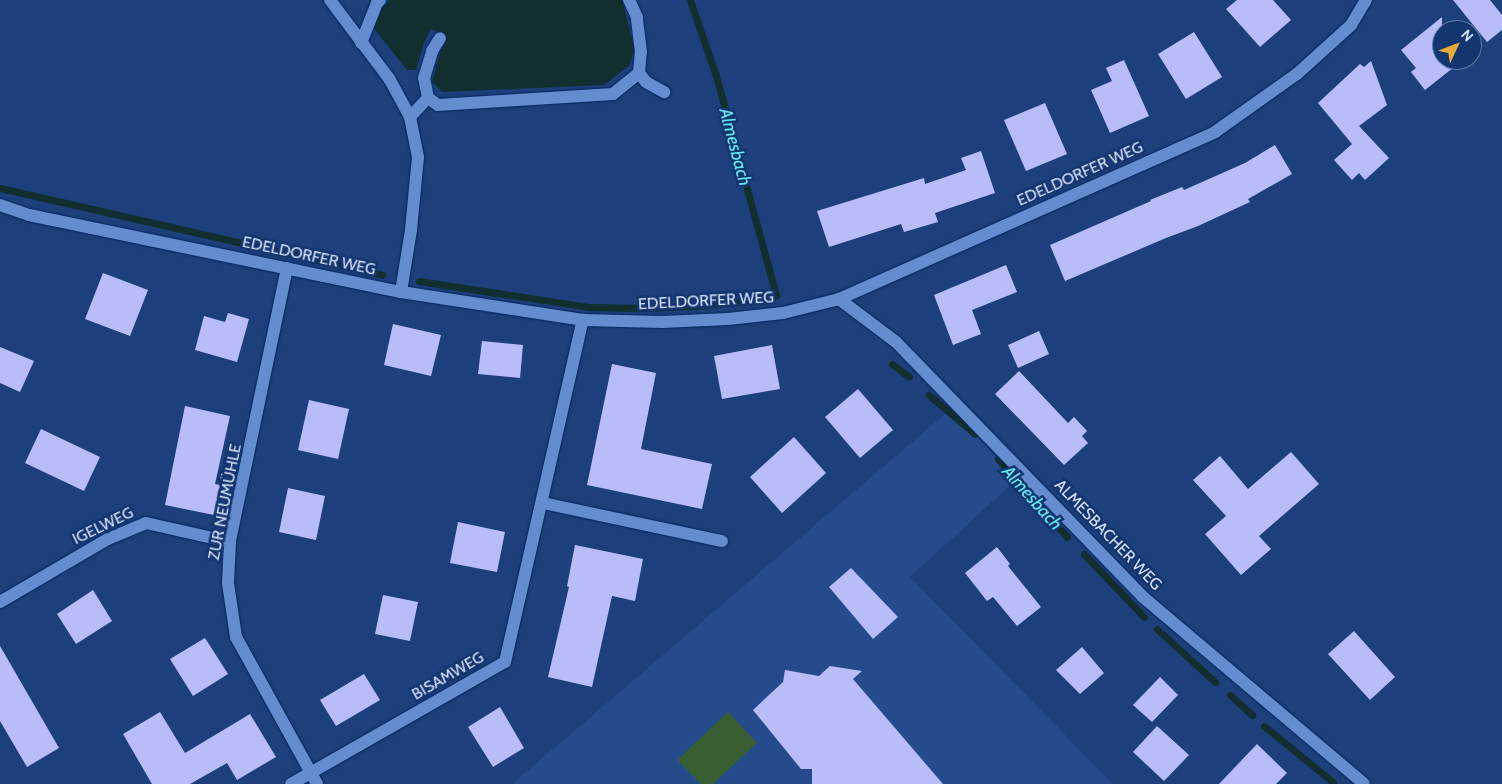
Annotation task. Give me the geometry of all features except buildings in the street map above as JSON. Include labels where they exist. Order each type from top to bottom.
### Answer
[{"type":"street","points":[[330,0],[390,80],[410,117],[418,157],[411,230],[401,292]]},
{"type":"street","points":[[361,43],[377,3],[380,0]]},
{"type":"street","points":[[440,38],[432,51],[424,78],[428,98],[438,105],[613,94],[638,73],[641,52],[637,17],[629,0]]},
{"type":"street","name":"EDELDORFER WEG","points":[[0,206],[30,214],[401,292],[583,320],[662,322],[728,319],[783,313],[839,299],[1215,132],[1297,74],[1351,25],[1366,0]]},
{"type":"street","points":[[638,73],[646,82],[664,92]]},
{"type":"street","points":[[410,117],[428,98]]},
{"type":"street","name":"ZUR NEUMÜHLE","points":[[287,268],[230,542],[228,583],[236,637],[314,778]]},
{"type":"street","name":"ALMESBACHER WEG","points":[[839,299],[896,342],[1143,597],[1364,784]]},
{"type":"street","name":"BISAMWEG","points":[[291,784],[314,778],[505,662],[543,503],[583,320]]},
{"type":"street","points":[[543,503],[722,540]]},
{"type":"street","name":"IGELWEG","points":[[0,602],[108,539],[146,523],[230,542]]},
{"type":"shaded area","points":[[390,0],[622,0],[635,50],[629,66],[604,85],[442,92],[432,82],[445,35],[431,29],[424,43],[416,70],[407,70],[375,30],[375,21],[380,8]]},
{"type":"shaded area","points":[[951,409],[1016,480],[910,577],[1113,784],[512,784]]},
{"type":"green space","points":[[728,712],[757,743],[713,784],[701,784],[677,760]]},
{"type":"waterway","points":[[419,281],[588,307],[643,308],[696,306],[738,302],[776,295],[716,76],[690,0]]},
{"type":"waterway","points":[[0,188],[382,275]]},
{"type":"waterway","name":"Almesbach","points":[[892,364],[909,377]]},
{"type":"waterway","name":"Almesbach","points":[[929,395],[975,434]]},
{"type":"waterway","name":"Almesbach","points":[[998,459],[1067,537]]},
{"type":"waterway","name":"Almesbach","points":[[1084,554],[1144,617]]},
{"type":"waterway","name":"Almesbach","points":[[1157,629],[1215,682]]},
{"type":"waterway","name":"Almesbach","points":[[1230,695],[1252,715]]},
{"type":"waterway","name":"Almesbach","points":[[1264,726],[1333,782]]}]
